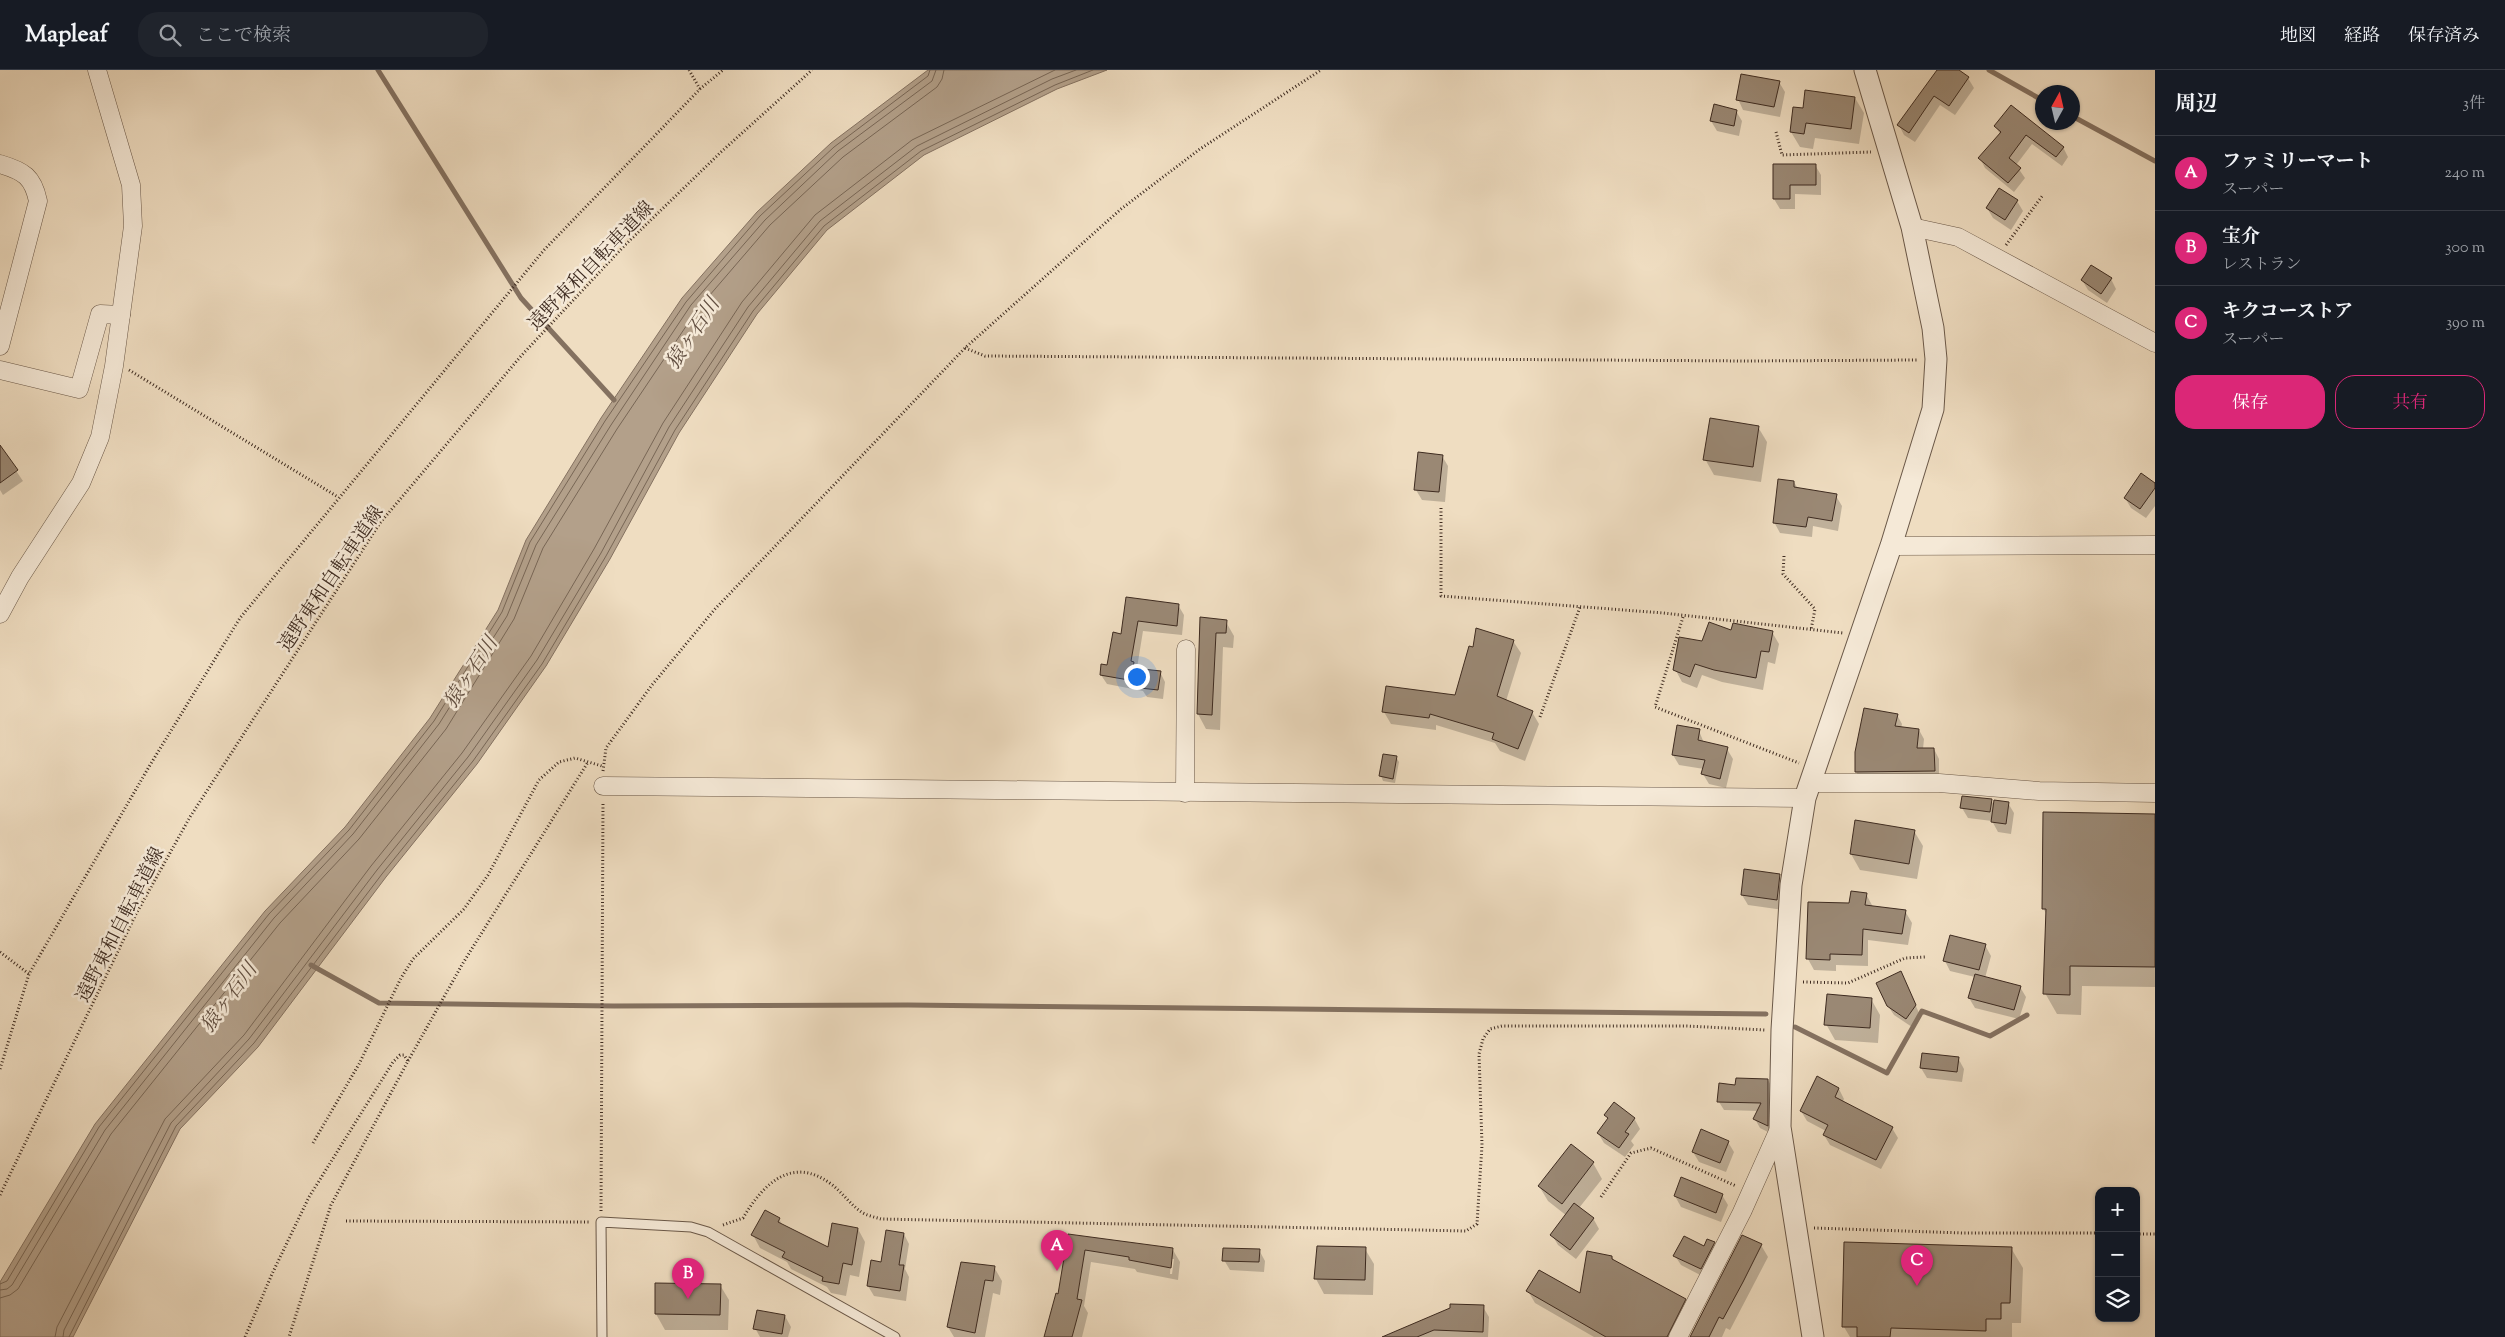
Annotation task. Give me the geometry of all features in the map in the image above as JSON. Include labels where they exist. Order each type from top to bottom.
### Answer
[{"type":"street","points":[[0,614],[20,578],[81,483],[100,437],[114,366],[133,226],[131,185],[97,70]]},
{"type":"street","points":[[1813,1337],[1780,1127],[1782,1030],[1791,885],[1811,783],[1891,546],[1933,409],[1936,359],[1933,328],[1912,227],[1865,70]]},
{"type":"street","points":[[0,164],[17,169],[34,184],[38,201],[0,346]]},
{"type":"street","points":[[1912,227],[1958,237],[2155,343]]},
{"type":"street","points":[[0,370],[79,389],[100,314],[121,315]]},
{"type":"street","points":[[1891,546],[2155,545]]},
{"type":"street","points":[[1185,793],[1186,649]]},
{"type":"street","points":[[603,786],[1185,793],[1811,783],[1939,783],[2039,792],[2155,793]]},
{"type":"street","points":[[1678,1337],[1751,1192],[1780,1127]]},
{"type":"lane","points":[[602,1337],[601,1222],[691,1227],[708,1232],[895,1337]]},
{"type":"path","points":[[689,70],[700,89]]},
{"type":"path","points":[[0,1069],[28,974],[150,765],[240,618],[338,497],[544,250],[700,89],[722,70]]},
{"type":"path","name":"遠野東和自転車道線","points":[[0,1195],[136,914],[190,817],[380,523],[540,336],[624,246],[721,152],[812,70]]},
{"type":"path","points":[[313,1143],[359,1064],[401,978],[413,959],[464,909],[488,875],[539,780],[559,762],[575,758],[602,766],[606,748],[652,685],[715,609],[965,348],[1122,209],[1200,149],[1321,70]]},
{"type":"path","points":[[1776,132],[1782,154],[1889,151]]},
{"type":"path","points":[[1997,258],[2043,194]]},
{"type":"path","points":[[965,348],[985,356],[1748,361],[1936,359]]},
{"type":"path","points":[[114,366],[134,371],[338,497]]},
{"type":"path","points":[[1441,508],[1441,596],[1580,607],[1861,635]]},
{"type":"path","points":[[1784,556],[1783,574],[1814,609],[1811,630]]},
{"type":"path","points":[[1540,717],[1580,607]]},
{"type":"path","points":[[1683,617],[1655,707],[1811,783]]},
{"type":"path","points":[[289,1337],[331,1206],[408,1061],[463,963],[588,762]]},
{"type":"path","points":[[346,1221],[601,1222],[603,786]]},
{"type":"path","points":[[0,952],[28,974]]},
{"type":"path","points":[[1785,981],[1848,983],[1905,958],[1925,957]]},
{"type":"path","points":[[708,1232],[743,1218],[756,1196],[774,1179],[786,1173],[807,1173],[830,1184],[861,1212],[881,1219],[1466,1231],[1477,1224],[1482,1145],[1479,1054],[1483,1039],[1490,1029],[1502,1026],[1687,1026],[1782,1030]]},
{"type":"path","points":[[246,1337],[272,1274],[309,1197],[393,1062],[400,1055],[404,1055],[408,1061]]},
{"type":"path","points":[[1601,1197],[1631,1153],[1651,1148],[1702,1173],[1751,1192]]},
{"type":"path","points":[[1796,1227],[1963,1233],[2095,1234]]},
{"type":"path","points":[[2140,1234],[2155,1234]]},
{"type":"water","name":"猿ヶ石川","points":[[928,70],[1107,70],[1057,89],[924,155],[827,230],[757,314],[679,433],[610,559],[546,666],[477,764],[386,877],[258,1047],[180,1129],[73,1337],[0,1337],[0,1282],[95,1124],[265,911],[345,827],[430,718],[498,610],[526,540],[601,418],[682,298],[757,212],[831,143]]},
{"type":"building","points":[[1937,70],[1959,70],[1969,77],[1949,106],[1934,96],[1909,133],[1897,125]]},
{"type":"building","points":[[1741,74],[1780,81],[1774,107],[1736,100]]},
{"type":"building","points":[[1805,90],[1855,97],[1851,129],[1806,123],[1804,134],[1790,132],[1793,107],[1803,108]]},
{"type":"building","points":[[1714,104],[1737,110],[1734,126],[1710,121]]},
{"type":"building","points":[[2011,105],[2035,124],[2035,130],[2043,130],[2064,147],[2056,157],[2026,135],[2009,158],[2021,168],[2008,183],[1978,158],[2001,132],[1994,126]]},
{"type":"building","points":[[1773,164],[1816,164],[1816,185],[1790,185],[1790,199],[1773,199]]},
{"type":"building","points":[[1999,188],[2018,200],[2005,220],[1986,208]]},
{"type":"building","points":[[2091,265],[2112,278],[2101,294],[2081,280]]},
{"type":"building","points":[[1710,418],[1759,426],[1753,467],[1703,460]]},
{"type":"building","points":[[0,445],[18,470],[0,483]]},
{"type":"building","points":[[1418,452],[1443,455],[1439,492],[1414,490]]},
{"type":"building","points":[[2141,473],[2155,483],[2155,488],[2140,509],[2124,498]]},
{"type":"building","points":[[1778,479],[1794,481],[1794,487],[1837,494],[1832,521],[1808,517],[1806,527],[1773,523]]},
{"type":"building","points":[[1126,597],[1179,604],[1177,626],[1138,621],[1131,661],[1134,662],[1133,668],[1161,671],[1158,690],[1140,688],[1140,682],[1100,675],[1101,664],[1107,665],[1113,632],[1121,634]]},
{"type":"building","points":[[1200,617],[1227,620],[1226,633],[1216,633],[1212,715],[1197,714]]},
{"type":"building","points":[[1709,622],[1731,630],[1733,623],[1773,631],[1769,652],[1761,651],[1756,678],[1714,670],[1695,664],[1690,677],[1673,670],[1679,637],[1702,641]]},
{"type":"building","points":[[1476,628],[1514,640],[1497,696],[1533,711],[1518,749],[1492,739],[1494,733],[1430,714],[1429,718],[1382,712],[1386,686],[1455,695],[1469,646],[1473,647]]},
{"type":"building","points":[[1864,708],[1898,714],[1895,726],[1919,729],[1917,748],[1934,748],[1935,771],[1855,772],[1855,752]]},
{"type":"building","points":[[1677,725],[1700,729],[1698,740],[1728,747],[1720,779],[1701,774],[1705,760],[1672,755]]},
{"type":"building","points":[[1383,754],[1397,756],[1393,779],[1379,776]]},
{"type":"building","points":[[1962,796],[1992,799],[1990,812],[1960,808]]},
{"type":"building","points":[[1994,800],[2009,802],[2006,824],[1991,822]]},
{"type":"building","points":[[2043,812],[2155,814],[2155,967],[2070,966],[2070,995],[2043,994],[2046,909],[2042,909]]},
{"type":"building","points":[[1855,820],[1915,830],[1909,864],[1850,854]]},
{"type":"building","points":[[1744,869],[1780,874],[1777,900],[1741,895]]},
{"type":"building","points":[[1851,891],[1867,893],[1865,905],[1906,910],[1902,934],[1863,929],[1862,955],[1830,954],[1830,960],[1806,959],[1808,902],[1849,903]]},
{"type":"building","points":[[1950,935],[1986,944],[1979,970],[1943,961]]},
{"type":"building","points":[[1901,971],[1916,1005],[1906,1019],[1887,1006],[1876,983]]},
{"type":"building","points":[[1975,974],[2021,986],[2014,1010],[1968,998]]},
{"type":"building","points":[[1827,994],[1872,998],[1870,1028],[1824,1025]]},
{"type":"building","points":[[1922,1053],[1959,1057],[1957,1072],[1920,1068]]},
{"type":"building","points":[[1817,1076],[1839,1088],[1835,1097],[1893,1127],[1876,1160],[1823,1135],[1828,1125],[1800,1111]]},
{"type":"building","points":[[1736,1078],[1768,1079],[1768,1126],[1753,1119],[1761,1103],[1717,1102],[1719,1083],[1735,1085]]},
{"type":"building","points":[[1614,1102],[1635,1118],[1625,1132],[1629,1134],[1619,1148],[1597,1133],[1608,1118],[1604,1115]]},
{"type":"building","points":[[1701,1129],[1729,1141],[1720,1163],[1692,1152]]},
{"type":"building","points":[[1571,1144],[1594,1162],[1562,1204],[1538,1186]]},
{"type":"building","points":[[1681,1177],[1723,1194],[1716,1213],[1674,1196]]},
{"type":"building","points":[[1574,1203],[1594,1218],[1570,1250],[1550,1235]]},
{"type":"building","points":[[765,1210],[780,1218],[778,1222],[828,1247],[832,1223],[858,1228],[852,1265],[843,1263],[839,1284],[822,1281],[823,1277],[782,1257],[785,1252],[751,1235]]},
{"type":"building","points":[[886,1230],[904,1233],[899,1265],[904,1265],[900,1291],[867,1286],[871,1260],[881,1262]]},
{"type":"building","points":[[1068,1234],[1173,1248],[1171,1268],[1129,1260],[1129,1257],[1085,1250],[1077,1299],[1082,1300],[1072,1337],[1044,1337],[1056,1293],[1058,1294]]},
{"type":"building","points":[[1742,1235],[1762,1244],[1743,1282],[1723,1319],[1719,1317],[1709,1337],[1690,1337]]},
{"type":"building","points":[[1684,1236],[1704,1246],[1707,1239],[1715,1242],[1701,1269],[1673,1256]]},
{"type":"building","points":[[1844,1242],[2012,1247],[2010,1303],[2001,1303],[2001,1319],[1986,1319],[1986,1331],[1891,1328],[1890,1337],[1857,1337],[1857,1327],[1842,1327]]},
{"type":"building","points":[[1317,1246],[1366,1247],[1365,1280],[1314,1279]]},
{"type":"building","points":[[1223,1248],[1260,1249],[1259,1262],[1222,1261]]},
{"type":"building","points":[[1587,1251],[1612,1256],[1612,1259],[1686,1299],[1667,1337],[1606,1337],[1526,1291],[1539,1270],[1580,1293]]},
{"type":"building","points":[[961,1262],[995,1266],[993,1281],[985,1280],[975,1333],[947,1327]]},
{"type":"building","points":[[655,1283],[721,1284],[720,1315],[655,1314]]},
{"type":"building","points":[[1450,1304],[1484,1305],[1483,1332],[1434,1330],[1417,1337],[1382,1337],[1450,1308]]},
{"type":"building","points":[[757,1310],[785,1315],[782,1334],[753,1329]]},
{"type":"waterway","points":[[378,70],[521,298],[614,400]]},
{"type":"waterway","points":[[1989,70],[2035,96]]},
{"type":"waterway","points":[[2080,120],[2155,161]]},
{"type":"waterway","points":[[311,965],[379,1003],[614,1006],[908,1005],[1766,1014]]},
{"type":"waterway","points":[[1795,1027],[1887,1073],[1922,1011],[1990,1036],[2027,1015]]},
{"type":"place","name":"ファミリーマート","points":[[1057,1271]]},
{"type":"place","name":"キクコーストア","points":[[1917,1286]]},
{"type":"place","name":"宝介","points":[[688,1299]]}]
